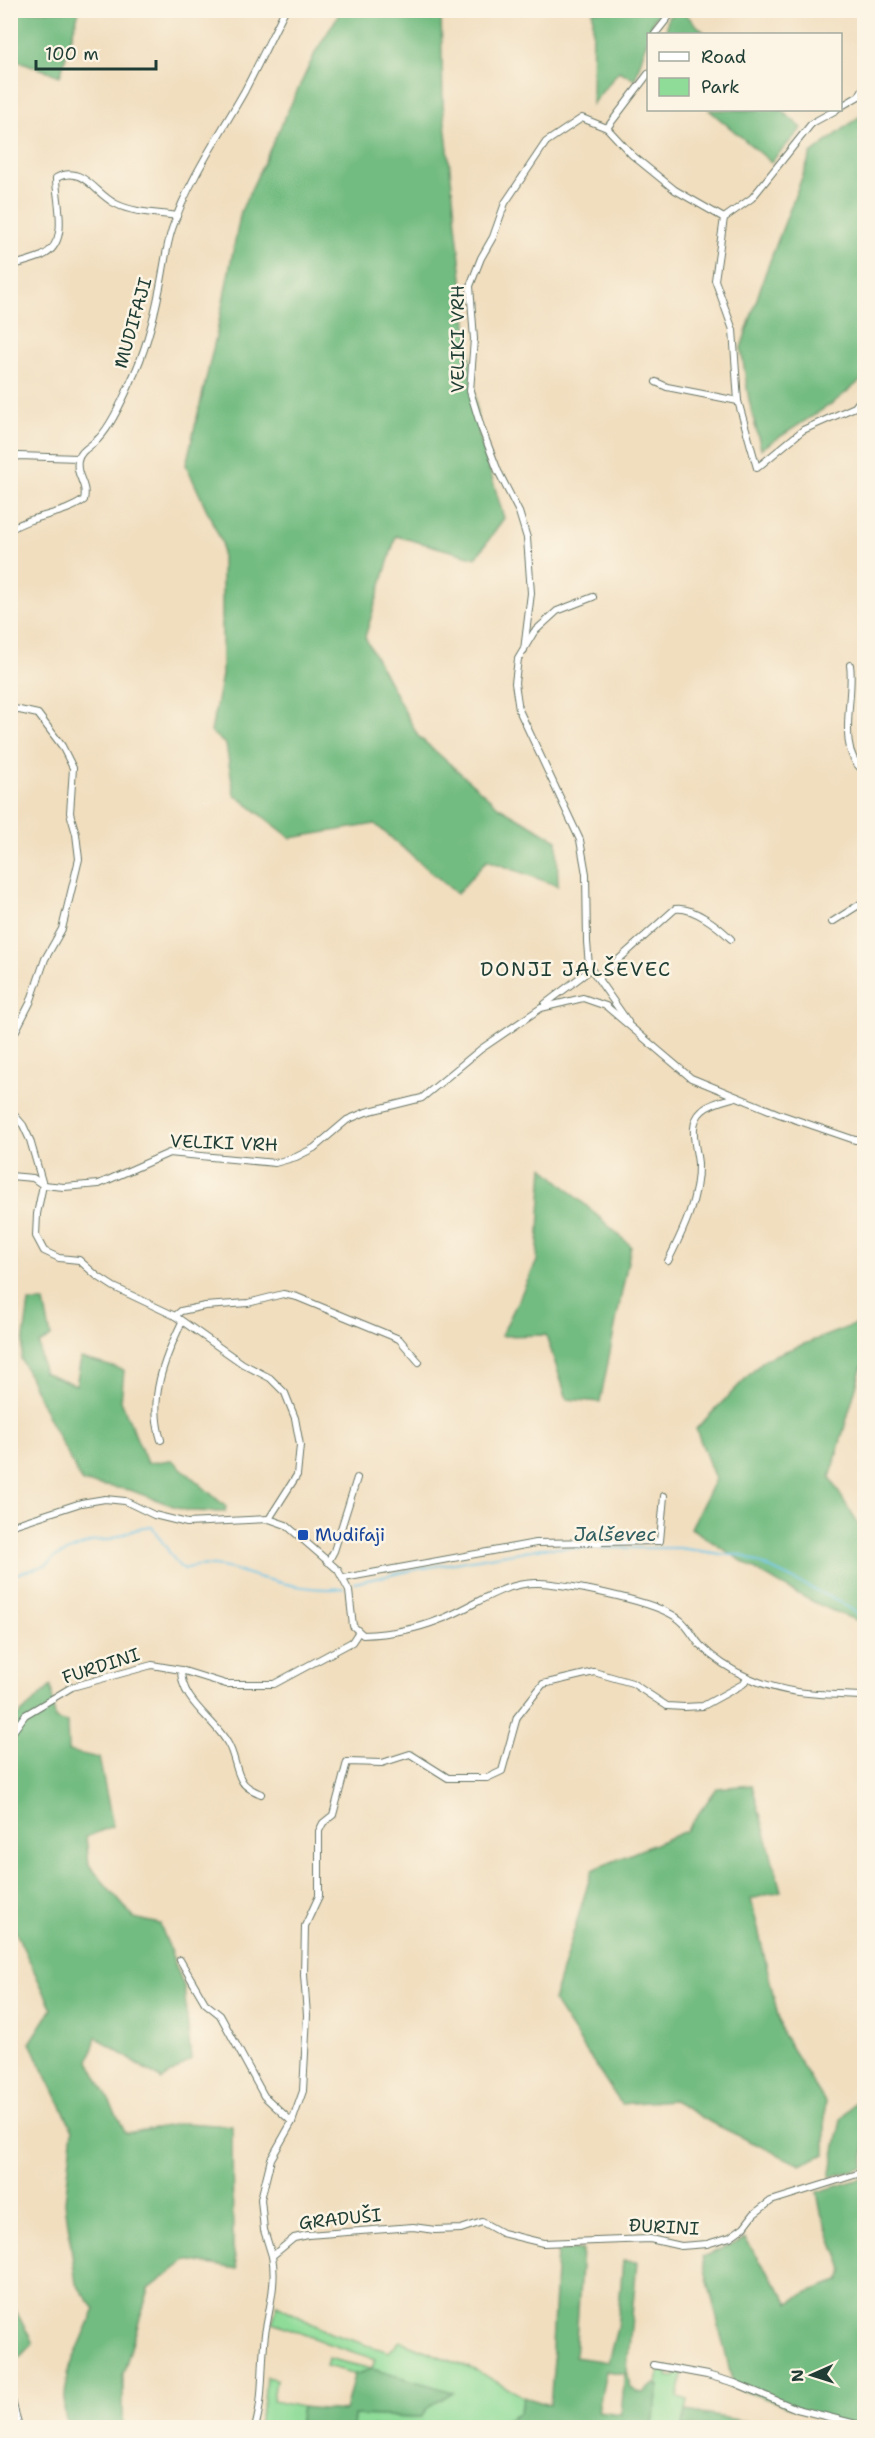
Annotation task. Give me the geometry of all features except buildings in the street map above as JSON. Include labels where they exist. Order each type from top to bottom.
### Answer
[{"type":"street","name":"MUDIFAJI","points":[[78,459],[87,447],[99,438],[108,424],[140,360],[157,301],[171,231],[177,216],[202,159],[244,92],[285,10]]},
{"type":"street","points":[[656,33],[674,10]]},
{"type":"street","points":[[647,75],[607,128],[632,155],[675,190],[724,218]]},
{"type":"street","points":[[842,106],[860,96],[864,87]]},
{"type":"street","points":[[834,111],[812,123],[752,198],[724,218],[715,280],[733,330],[738,401],[757,468],[803,430],[855,407],[864,395]]},
{"type":"street","name":"VELIKI VRH","points":[[524,650],[531,593],[527,538],[519,512],[498,471],[484,436],[470,391],[474,339],[470,286],[481,258],[493,237],[505,203],[546,142],[582,118],[607,128]]},
{"type":"street","points":[[10,266],[44,255],[58,239],[61,215],[56,178],[63,175],[75,174],[89,181],[115,204],[177,216]]},
{"type":"street","points":[[656,382],[667,387],[738,401]]},
{"type":"street","points":[[10,460],[19,456],[78,459],[77,471],[86,489],[84,500],[74,508],[21,522],[10,530]]},
{"type":"street","name":"VELIKI VRH","points":[[593,597],[557,611],[534,632],[518,659],[515,684],[519,710],[580,840],[586,874],[586,942],[589,966],[634,1030]]},
{"type":"street","points":[[850,665],[852,674],[848,717],[850,748],[856,765],[864,771]]},
{"type":"street","points":[[10,708],[38,714],[62,746],[73,768],[70,813],[76,834],[79,859],[62,928],[45,959],[30,1003],[10,1042]]},
{"type":"street","points":[[832,922],[862,903],[864,896]]},
{"type":"street","points":[[598,978],[675,909],[682,908],[712,921],[731,939]]},
{"type":"street","name":"VELIKI VRH","points":[[10,1176],[33,1178],[43,1185],[64,1187],[99,1184],[168,1153],[275,1163],[296,1157],[314,1148],[347,1120],[366,1112],[422,1098],[481,1049],[541,1008],[580,977],[589,966]]},
{"type":"street","name":"VELIKI VRH","points":[[541,1008],[574,999],[593,1000],[606,1006],[691,1078],[801,1121],[855,1140],[864,1140]]},
{"type":"street","points":[[668,1261],[683,1232],[697,1187],[698,1163],[693,1135],[695,1121],[701,1111],[736,1096]]},
{"type":"street","points":[[10,1110],[23,1125],[30,1140],[43,1185],[37,1214],[36,1236],[44,1251],[59,1258],[79,1260],[114,1287],[175,1316],[243,1364],[270,1378],[285,1393],[295,1418],[300,1445],[297,1474],[269,1519]]},
{"type":"street","points":[[175,1316],[180,1311],[205,1306],[248,1303],[283,1294],[297,1297],[399,1339],[418,1362]]},
{"type":"street","points":[[161,1440],[156,1425],[157,1390],[166,1358],[182,1322]]},
{"type":"street","points":[[328,1562],[334,1551],[357,1478]]},
{"type":"street","points":[[345,1580],[536,1543],[660,1540],[664,1496]]},
{"type":"street","points":[[10,1526],[81,1503],[105,1499],[125,1501],[154,1515],[188,1523],[269,1519],[286,1526],[328,1562],[345,1580],[349,1591],[353,1626],[358,1633],[363,1635],[414,1629],[441,1620],[515,1585],[539,1583],[582,1590],[665,1611],[681,1620],[699,1644],[717,1660],[747,1678],[794,1694],[864,1696]]},
{"type":"street","name":"FURDINI","points":[[10,1736],[25,1715],[72,1687],[152,1665],[181,1670],[226,1684],[274,1684],[352,1642],[358,1633]]},
{"type":"street","points":[[181,1670],[181,1681],[191,1699],[226,1740],[234,1754],[241,1780],[248,1788],[261,1794]]},
{"type":"street","points":[[255,2427],[262,2387],[265,2334],[273,2299],[272,2256],[262,2222],[261,2199],[271,2159],[292,2122],[303,2091],[307,2015],[304,1975],[305,1926],[319,1896],[319,1831],[323,1823],[333,1815],[347,1762],[382,1763],[410,1754],[448,1778],[487,1778],[502,1771],[517,1717],[543,1684],[594,1672],[632,1683],[667,1706],[684,1707],[703,1706],[743,1684],[747,1678]]},
{"type":"street","points":[[180,1960],[205,2003],[220,2015],[264,2096],[292,2122]]},
{"type":"street","name":"ĐURINI","points":[[482,2222],[502,2233],[543,2243],[650,2240],[681,2246],[706,2244],[730,2237],[744,2227],[754,2214],[771,2202],[864,2172]]},
{"type":"street","name":"GRADUŠI","points":[[272,2256],[294,2238],[309,2235],[413,2227],[435,2230],[461,2229],[482,2222]]},
{"type":"street","points":[[653,2365],[707,2375],[735,2383],[797,2409],[864,2426]]},
{"type":"street","points":[[10,2392],[19,2427]]},
{"type":"green space","points":[[16,11],[79,11],[60,76],[11,58]]},
{"type":"green space","points":[[341,11],[441,11],[443,104],[479,434],[504,518],[476,558],[396,536],[365,637],[418,736],[499,807],[557,840],[558,886],[487,860],[457,894],[375,824],[291,838],[234,794],[226,745],[211,732],[222,675],[222,543],[186,465],[217,332],[241,211],[316,51]]},
{"type":"green space","points":[[593,11],[660,11],[653,20],[649,33],[647,33],[635,80],[619,71],[592,104]]},
{"type":"green space","points":[[682,11],[705,33],[666,33],[668,17]]},
{"type":"green space","points":[[710,111],[782,111],[802,128],[771,162]]},
{"type":"green space","points":[[864,113],[864,378],[833,403],[761,449],[749,400],[741,348],[765,274],[811,154]]},
{"type":"green space","points":[[543,1167],[631,1246],[600,1402],[567,1399],[546,1335],[501,1336],[537,1261]]},
{"type":"green space","points":[[29,1302],[44,1302],[51,1337],[39,1344],[43,1372],[76,1385],[81,1358],[124,1370],[121,1401],[147,1463],[172,1460],[226,1507],[225,1512],[187,1511],[130,1490],[82,1482],[21,1359]]},
{"type":"green space","points":[[864,1321],[864,1359],[830,1478],[864,1534],[864,1623],[797,1593],[691,1528],[715,1479],[696,1429],[765,1359]]},
{"type":"green space","points":[[51,1686],[55,1719],[67,1723],[68,1751],[99,1758],[113,1826],[86,1837],[89,1865],[134,1918],[160,1924],[184,1987],[191,2060],[162,2080],[96,2037],[89,2061],[126,2133],[184,2123],[232,2126],[233,2248],[237,2269],[187,2260],[149,2289],[123,2374],[123,2427],[67,2427],[64,2408],[67,2374],[95,2309],[76,2284],[65,2202],[73,2130],[30,2043],[52,2009],[11,1922],[10,1723]]},
{"type":"green space","points":[[752,1785],[781,1891],[751,1899],[782,2033],[825,2102],[825,2154],[800,2165],[712,2123],[672,2100],[621,2104],[553,2001],[592,1870],[686,1831],[717,1788]]},
{"type":"green space","points":[[864,2083],[864,2167],[830,2177],[841,2119],[856,2101],[860,2086]]},
{"type":"green space","points":[[864,2178],[864,2427],[850,2427],[734,2388],[702,2257],[745,2239],[789,2303],[808,2292],[839,2281],[844,2271],[821,2213],[817,2192]]},
{"type":"green space","points":[[582,2250],[575,2357],[608,2362],[617,2328],[623,2261],[637,2262],[627,2370],[630,2387],[637,2392],[644,2393],[654,2384],[659,2386],[651,2427],[493,2427],[519,2413],[524,2397],[550,2405],[554,2359],[552,2348],[557,2251]],"holes":[[[606,2371],[625,2374],[621,2414],[598,2411]]]},
{"type":"green space","points":[[11,2302],[33,2343],[10,2366]]},
{"type":"green space","points":[[277,2305],[330,2333],[389,2352],[400,2341],[477,2371],[524,2397],[519,2413],[493,2427],[353,2427],[354,2415],[421,2417],[429,2407],[452,2392],[372,2369],[375,2359],[273,2322]]},
{"type":"green space","points":[[328,2358],[372,2369],[357,2374],[326,2366]]},
{"type":"green space","points":[[659,2368],[668,2370],[667,2376],[675,2377],[676,2371],[683,2373],[678,2397],[688,2400],[683,2427],[651,2428],[659,2386],[657,2384]]},
{"type":"green space","points":[[372,2369],[453,2392],[429,2407],[421,2417],[354,2415],[353,2427],[299,2427],[302,2407],[345,2411],[354,2375]]},
{"type":"green space","points":[[266,2377],[276,2379],[273,2401],[302,2407],[299,2427],[257,2428],[264,2400]]},
{"type":"green space","points":[[686,2411],[748,2422],[749,2427],[683,2427]]},
{"type":"waterway","name":"Jalševec","points":[[10,1576],[46,1565],[55,1557],[93,1541],[108,1540],[143,1527],[152,1527],[178,1565],[184,1569],[202,1565],[212,1566],[300,1587],[343,1588]]},
{"type":"waterway","name":"Jalševec","points":[[354,1583],[418,1569],[543,1548],[679,1548],[742,1555],[840,1602],[864,1618]]},
{"type":"place","name":"Mudifaji","points":[[303,1535]]},
{"type":"district","name":"DONJI JALŠEVEC","points":[[576,969]]}]
